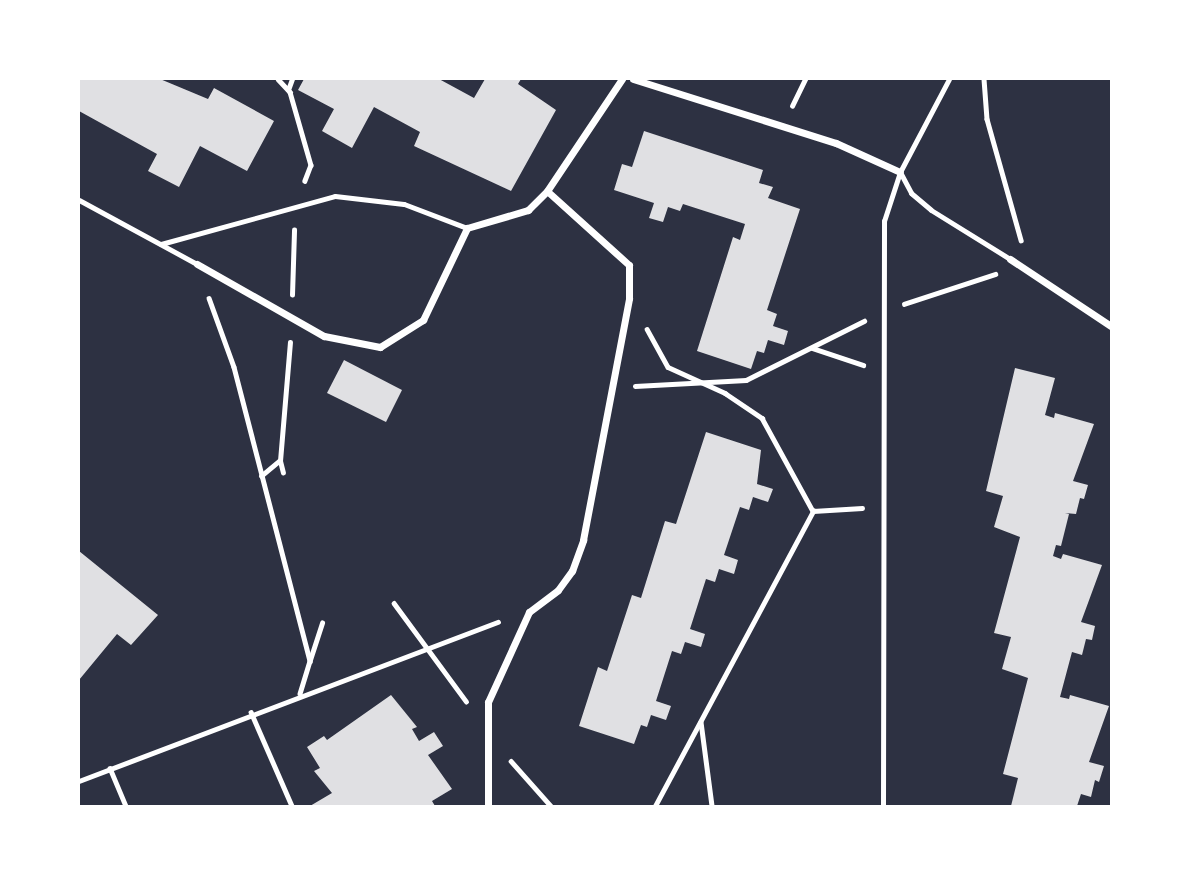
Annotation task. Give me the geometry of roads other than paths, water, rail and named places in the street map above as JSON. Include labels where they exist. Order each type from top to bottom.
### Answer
[{"type":"street","points":[[197,264],[324,336],[380,347],[424,320],[467,228],[528,210],[547,191],[622,79]]},
{"type":"street","points":[[633,79],[836,143],[900,172]]},
{"type":"street","points":[[488,806],[488,702],[529,612],[558,590],[572,571],[583,540],[629,298],[629,265],[547,191]]},
{"type":"street","points":[[1010,259],[1111,326]]},
{"type":"lane","points":[[883,806],[884,507],[881,313],[884,220],[900,172],[949,79]]},
{"type":"lane","points":[[900,172],[911,193],[931,210],[1010,259]]},
{"type":"lane","points":[[162,244],[335,196],[404,204],[467,228]]},
{"type":"lane","points":[[79,200],[197,264]]}]
